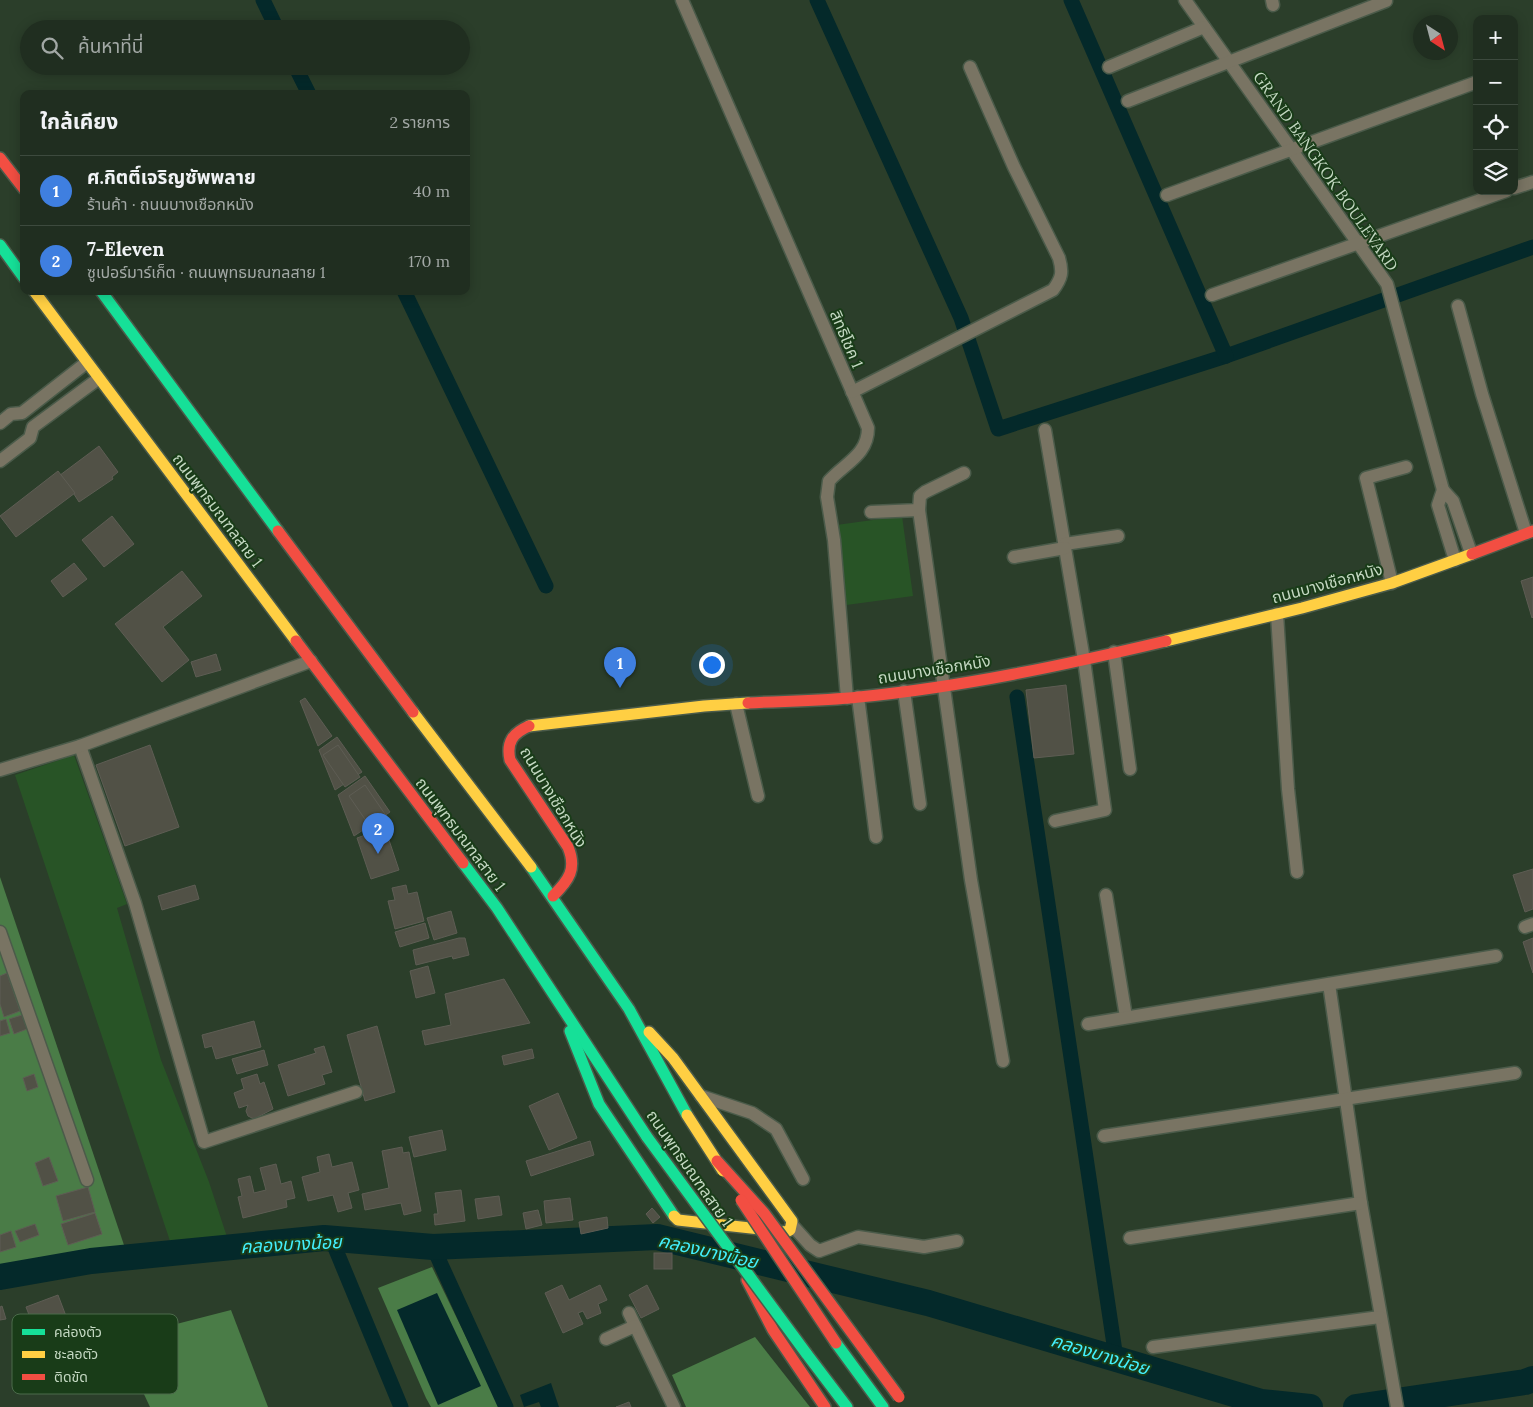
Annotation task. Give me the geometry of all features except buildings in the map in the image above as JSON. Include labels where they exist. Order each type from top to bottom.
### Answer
[{"type":"main road","points":[[0,158],[20,184]]},
{"type":"main road","points":[[0,245],[20,272]]},
{"type":"main road","name":"ถนนพุทธมณฑลสาย 1","points":[[37,295],[98,379],[497,908],[647,1137],[742,1269],[847,1407]]},
{"type":"main road","name":"ถนนพุทธมณฑลสาย 1","points":[[104,295],[367,652],[553,896],[629,1009],[687,1115],[717,1162],[836,1343],[883,1407]]},
{"type":"main road","name":"ถนนบางเชือกหนัง","points":[[553,896],[570,877],[574,869],[573,858],[568,847],[510,760],[507,749],[510,739],[515,732],[529,726],[736,704],[852,697],[904,691],[943,686],[1084,660],[1277,614],[1392,583],[1529,532]]},
{"type":"main road","points":[[560,1003],[580,1062],[599,1104],[669,1212],[678,1220],[783,1233],[790,1230],[792,1221],[701,1096],[673,1058],[629,1009]]},
{"type":"main road","points":[[717,1162],[764,1212],[907,1407]]},
{"type":"main road","points":[[742,1269],[762,1311],[782,1345],[825,1407]]},
{"type":"street","name":"สิทธิโชค 1","points":[[682,0],[868,428],[868,440],[860,452],[829,481],[827,497],[834,540],[852,697],[876,837]]},
{"type":"street","name":"GRAND BANGKOK BOULEVARD","points":[[1185,0],[1387,284],[1443,490],[1453,501],[1471,553]]},
{"type":"street","points":[[1128,102],[1386,1]]},
{"type":"street","points":[[1109,67],[1204,27]]},
{"type":"street","points":[[852,392],[1053,290],[1060,281],[1063,271],[1059,258],[1018,175],[970,67]]},
{"type":"street","points":[[1167,195],[1473,83]]},
{"type":"street","points":[[1518,187],[1533,182]]},
{"type":"street","points":[[1212,295],[1495,195]]},
{"type":"street","points":[[1458,306],[1482,394],[1529,532]]},
{"type":"street","points":[[0,424],[12,414],[22,413],[86,363]]},
{"type":"street","points":[[0,461],[30,438],[33,427],[98,379]]},
{"type":"street","points":[[1044,430],[1084,660],[1105,810],[1056,821]]},
{"type":"street","points":[[1392,583],[1366,478],[1406,467]]},
{"type":"street","points":[[964,474],[925,492],[920,496],[919,510],[971,880],[1003,1061]]},
{"type":"street","name":"GRAND BANGKOK BOULEVARD","points":[[1443,490],[1438,505],[1455,560]]},
{"type":"street","points":[[871,512],[919,510]]},
{"type":"street","points":[[1014,557],[1118,536]]},
{"type":"street","points":[[1277,614],[1288,789],[1297,872]]},
{"type":"street","points":[[1114,652],[1130,769]]},
{"type":"street","points":[[0,770],[80,746],[311,661]]},
{"type":"street","points":[[904,691],[920,804]]},
{"type":"street","points":[[736,704],[758,796]]},
{"type":"street","points":[[80,746],[135,902],[204,1142],[356,1092]]},
{"type":"street","points":[[1106,895],[1126,1017]]},
{"type":"street","points":[[0,932],[87,1180]]},
{"type":"street","points":[[1088,1024],[1496,956]]},
{"type":"street","points":[[1329,984],[1361,1204],[1397,1407]]},
{"type":"street","points":[[1104,1136],[1515,1073]]},
{"type":"street","points":[[701,1096],[752,1113],[776,1129],[803,1179]]},
{"type":"street","points":[[1130,1238],[1361,1204]]},
{"type":"street","points":[[792,1225],[810,1245],[819,1251],[858,1237],[924,1247],[957,1241]]},
{"type":"street","points":[[629,1312],[674,1407]]},
{"type":"street","points":[[1153,1347],[1380,1316]]},
{"type":"street","points":[[606,1339],[636,1326]]},
{"type":"green space","points":[[902,516],[913,596],[839,606],[829,526]]},
{"type":"green space","points":[[74,755],[127,904],[117,908],[161,1060],[209,1182],[227,1237],[171,1244],[15,775]]},
{"type":"green space","points":[[0,877],[124,1245],[0,1266]]},
{"type":"green space","points":[[432,1267],[500,1407],[431,1407],[426,1398],[378,1288]]},
{"type":"green space","points":[[231,1310],[268,1407],[150,1407],[144,1394],[178,1394],[178,1324]]},
{"type":"green space","points":[[755,1337],[810,1407],[686,1407],[672,1375]]},
{"type":"water","points":[[437,1293],[481,1386],[438,1405],[397,1310]]},
{"type":"water","points":[[551,1383],[559,1407],[541,1407],[539,1402],[524,1407],[520,1395]]},
{"type":"waterway","points":[[263,0],[273,20]]},
{"type":"waterway","points":[[817,0],[961,318],[998,429],[1226,356],[1533,247]]},
{"type":"waterway","points":[[1071,0],[1226,356]]},
{"type":"waterway","points":[[300,75],[307,90]]},
{"type":"waterway","points":[[406,295],[546,586]]},
{"type":"waterway","points":[[1017,697],[1116,1358]]},
{"type":"waterway","name":"คลองบางน้อย","points":[[0,1277],[91,1261],[324,1238],[433,1247],[657,1237],[928,1303],[1261,1402],[1310,1407]]},
{"type":"waterway","points":[[331,1238],[401,1407]]},
{"type":"waterway","points":[[433,1247],[506,1407]]},
{"type":"waterway","name":"คลองบางน้อย","points":[[1356,1407],[1525,1382],[1533,1379]]},
{"type":"traffic: fast","points":[[0,245],[20,272]]},
{"type":"traffic: fast","points":[[104,295],[278,531]]},
{"type":"traffic: fast","points":[[463,863],[497,908],[647,1137]]},
{"type":"traffic: fast","points":[[531,867],[629,1009],[687,1115]]},
{"type":"traffic: fast","points":[[570,1031],[599,1104],[674,1216]]},
{"type":"traffic: fast","points":[[647,1137],[806,1353]]},
{"type":"traffic: fast","points":[[836,1343],[883,1407]]},
{"type":"traffic: fast","points":[[806,1353],[847,1407]]},
{"type":"traffic: slow","points":[[37,295],[296,641]]},
{"type":"traffic: slow","points":[[1166,641],[1302,608],[1392,583],[1472,554]]},
{"type":"traffic: slow","points":[[529,726],[704,706],[748,703]]},
{"type":"traffic: slow","points":[[413,712],[531,867]]},
{"type":"traffic: slow","points":[[649,1032],[673,1058],[792,1221],[790,1230],[786,1232],[678,1220],[674,1216]]},
{"type":"traffic: slow","points":[[687,1115],[723,1171]]},
{"type":"traffic: jam","points":[[0,158],[20,184]]},
{"type":"traffic: jam","points":[[278,531],[413,712]]},
{"type":"traffic: jam","points":[[1472,554],[1533,531]]},
{"type":"traffic: jam","points":[[296,641],[463,863]]},
{"type":"traffic: jam","points":[[748,703],[817,700],[898,693],[1052,667],[1166,641]]},
{"type":"traffic: jam","points":[[529,726],[512,739],[509,754],[510,760],[568,847],[571,855],[570,874],[553,896]]},
{"type":"traffic: jam","points":[[717,1161],[764,1213],[899,1397]]},
{"type":"traffic: jam","points":[[741,1200],[836,1343]]},
{"type":"traffic: jam","points":[[747,1280],[773,1330],[825,1407]]},
{"type":"place","name":"ศ.กิตติ์เจริญซัพพลาย","points":[[620,688]]},
{"type":"place","name":"7-Eleven","points":[[378,854]]}]
